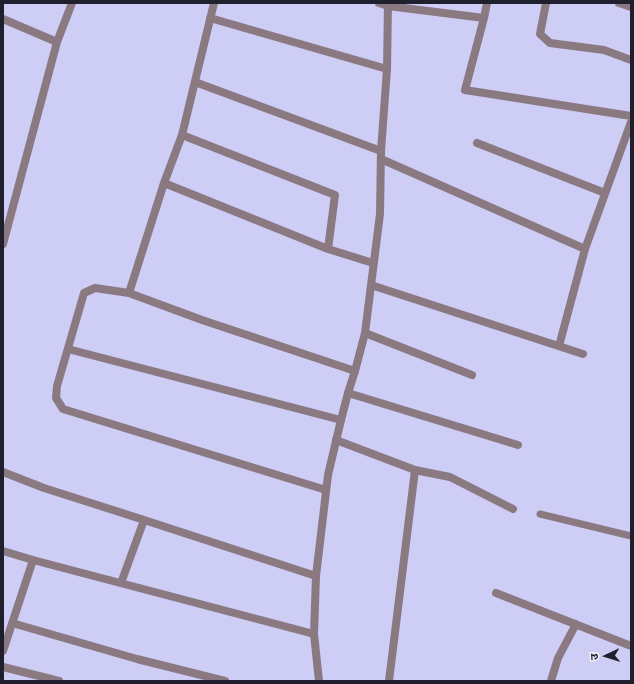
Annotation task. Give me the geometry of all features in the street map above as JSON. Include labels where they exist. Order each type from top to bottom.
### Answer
[{"type":"street","points":[[3,244],[57,42],[72,3]]},
{"type":"street","points":[[129,293],[164,183],[182,135],[214,3]]},
{"type":"street","points":[[379,3],[484,18]]},
{"type":"street","points":[[486,3],[484,18],[465,90],[631,116]]},
{"type":"street","points":[[546,3],[540,34],[550,43],[604,50],[631,60]]},
{"type":"street","points":[[619,3],[631,7]]},
{"type":"street","points":[[319,681],[314,634],[316,576],[326,490],[336,440],[365,333],[374,263],[380,214],[381,155],[387,69],[388,4]]},
{"type":"street","points":[[210,18],[387,69]]},
{"type":"street","points":[[3,19],[57,42]]},
{"type":"street","points":[[195,82],[381,155],[585,249]]},
{"type":"street","points":[[559,346],[585,249],[631,122]]},
{"type":"street","points":[[182,135],[335,194],[328,248]]},
{"type":"street","points":[[477,143],[605,193]]},
{"type":"street","points":[[164,183],[328,248],[374,263]]},
{"type":"street","points":[[371,285],[583,354]]},
{"type":"street","points":[[326,490],[63,409],[56,398],[57,386],[84,293],[95,288],[129,293],[202,320],[355,371]]},
{"type":"street","points":[[365,333],[472,375]]},
{"type":"street","points":[[68,349],[341,420]]},
{"type":"street","points":[[348,393],[518,445]]},
{"type":"street","points":[[336,440],[415,470],[450,477],[513,509]]},
{"type":"street","points":[[389,681],[415,470]]},
{"type":"street","points":[[3,472],[44,488],[316,576]]},
{"type":"street","points":[[121,583],[144,520]]},
{"type":"street","points":[[3,551],[314,634]]},
{"type":"street","points":[[3,651],[33,560]]},
{"type":"street","points":[[496,593],[631,646]]},
{"type":"street","points":[[12,623],[137,659],[225,681]]},
{"type":"street","points":[[551,681],[558,658],[576,624]]},
{"type":"street","points":[[3,667],[59,681]]},
{"type":"lane","points":[[540,514],[631,536]]}]
